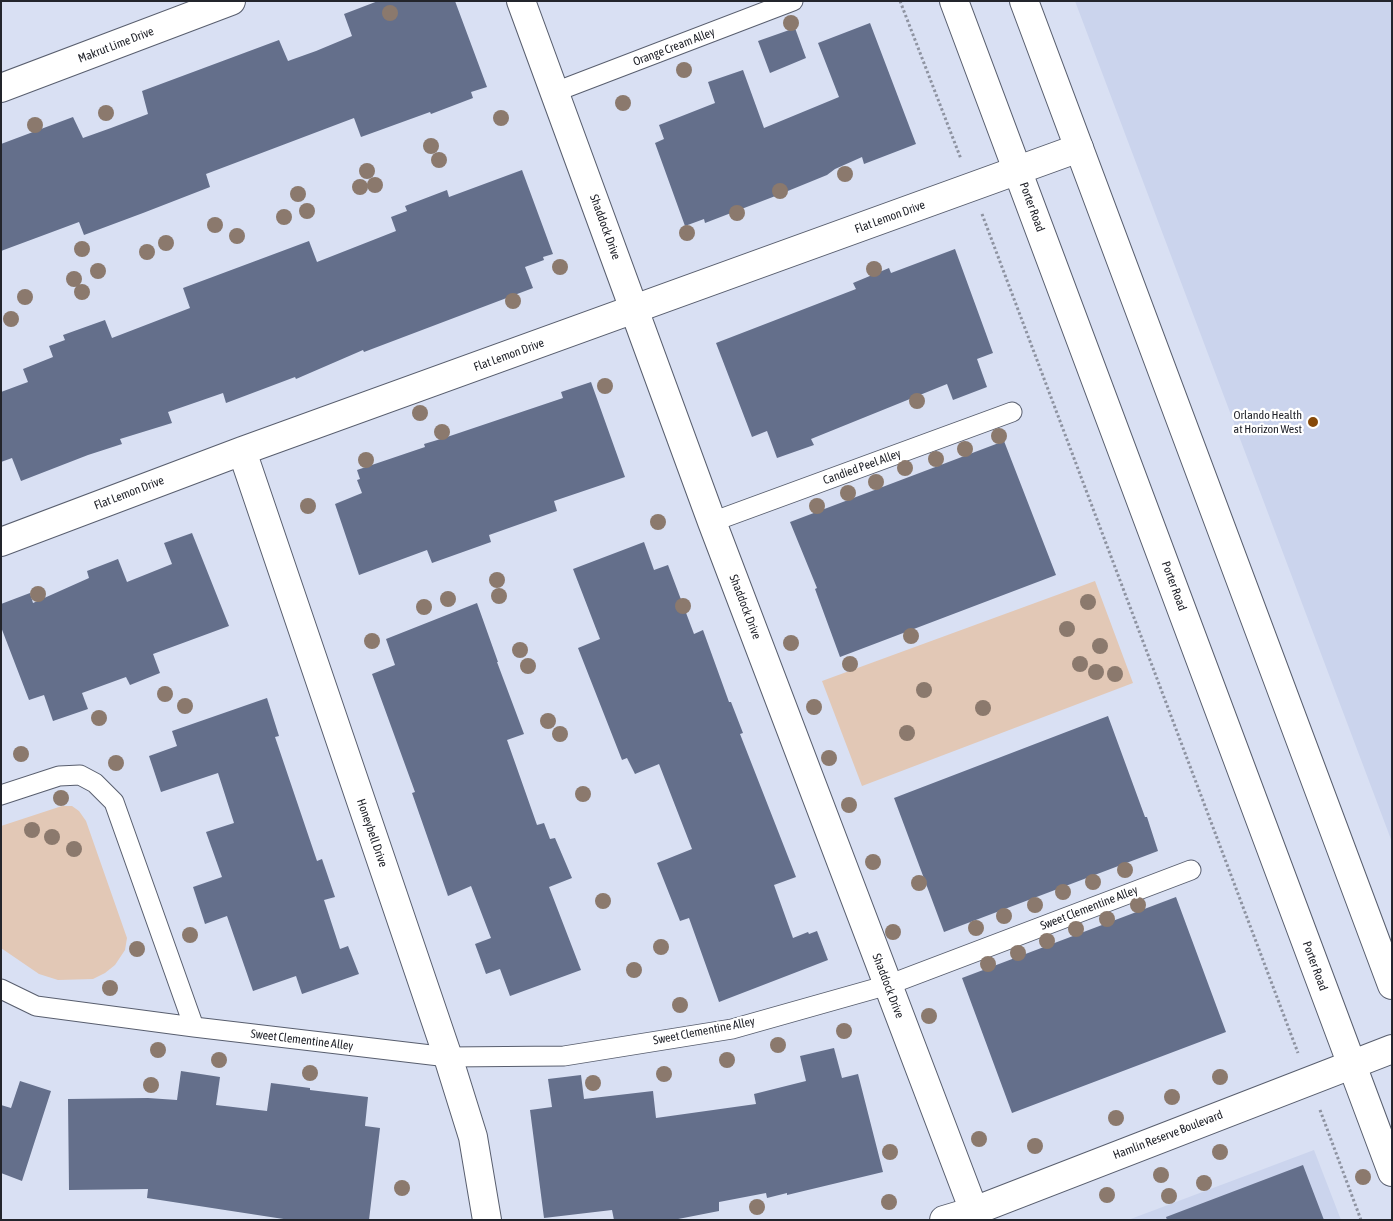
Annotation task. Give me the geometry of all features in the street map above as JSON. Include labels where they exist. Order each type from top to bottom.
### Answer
[{"type":"street","name":"Makrut Lime Drive","points":[[1,88],[231,1]]},
{"type":"street","name":"Shaddock Drive","points":[[521,1],[712,522],[975,1215]]},
{"type":"street","name":"Porter Road","points":[[954,1],[1019,170],[1392,1172]]},
{"type":"street","points":[[1024,1],[1392,985]]},
{"type":"street","name":"Flat Lemon Drive","points":[[1,542],[242,451],[1079,148]]},
{"type":"street","name":"Honeybell Drive","points":[[242,451],[448,1057],[473,1137],[487,1220]]},
{"type":"street","name":"Hamlin Reserve Boulevard","points":[[944,1220],[975,1215],[1392,1049]]},
{"type":"lane","name":"Orange Cream Alley","points":[[555,92],[793,1]]},
{"type":"lane","name":"Candied Peel Alley","points":[[712,522],[1012,412]]},
{"type":"lane","points":[[1,795],[58,776],[80,775],[95,783],[114,802],[194,1027]]},
{"type":"lane","name":"Sweet Clementine Alley","points":[[1,989],[36,1006],[194,1027],[448,1057],[564,1056],[732,1029],[888,985],[1191,870]]},
{"type":"path","points":[[900,1],[1361,1220]]},
{"type":"shaded area","name":"Orlando Health at Horizon West","points":[[1075,1],[1392,1],[1392,842]]},
{"type":"shaded area","points":[[1095,581],[1133,683],[862,786],[822,681]]},
{"type":"shaded area","points":[[62,806],[72,806],[79,811],[86,821],[127,938],[125,950],[115,965],[93,979],[58,980],[39,974],[1,948],[1,826]]},
{"type":"shaded area","points":[[1314,1150],[1341,1220],[1128,1220]]},
{"type":"building","points":[[378,1],[455,1],[487,87],[471,92],[473,98],[361,137],[354,118],[206,174],[210,187],[143,213],[84,235],[79,222],[1,251],[1,144],[73,117],[83,138],[111,128],[148,114],[142,91],[279,40],[288,61],[316,51],[352,36],[344,14]]},
{"type":"building","points":[[870,23],[916,144],[864,164],[862,157],[835,169],[827,175],[778,195],[705,223],[704,219],[685,226],[655,143],[664,139],[659,125],[715,103],[708,82],[743,70],[764,128],[839,97],[818,43]]},
{"type":"building","points":[[795,28],[806,58],[770,73],[758,41]]},
{"type":"building","points":[[522,170],[553,254],[543,257],[544,260],[525,267],[533,288],[364,352],[363,350],[296,379],[295,377],[226,403],[223,393],[168,412],[172,423],[120,439],[122,444],[21,481],[12,458],[1,462],[1,392],[28,382],[23,369],[53,357],[49,346],[65,340],[63,335],[105,320],[112,338],[190,308],[183,288],[309,241],[317,262],[396,231],[391,217],[407,211],[405,206],[447,190],[449,197]]},
{"type":"building","points":[[955,249],[993,353],[977,359],[987,387],[953,400],[947,384],[811,439],[814,445],[777,458],[767,431],[752,437],[716,343],[856,289],[853,283],[889,268],[891,273]]},
{"type":"building","points":[[591,382],[625,477],[554,501],[557,511],[489,535],[491,542],[432,563],[427,550],[359,575],[335,504],[362,493],[357,480],[360,479],[357,470],[425,447],[424,444],[563,398],[561,392]]},
{"type":"building","points":[[1004,441],[1056,575],[840,657],[815,589],[817,588],[790,522]]},
{"type":"building","points":[[192,533],[229,626],[153,654],[160,673],[130,685],[126,677],[82,693],[88,709],[53,721],[44,695],[29,700],[1,627],[1,604],[30,593],[33,603],[89,578],[87,571],[118,559],[127,582],[172,564],[164,543]]},
{"type":"building","points":[[644,542],[654,570],[668,565],[694,634],[703,630],[729,702],[731,702],[743,733],[740,734],[796,877],[774,885],[793,938],[808,932],[809,934],[817,931],[828,960],[719,1002],[689,918],[680,921],[657,863],[692,849],[659,764],[635,774],[627,758],[622,760],[578,648],[600,639],[573,569]]},
{"type":"building","points":[[477,603],[524,734],[507,740],[537,825],[544,823],[550,839],[555,838],[572,878],[549,887],[581,970],[510,996],[500,969],[486,974],[475,944],[491,938],[471,886],[448,896],[412,793],[415,792],[372,674],[395,665],[386,639]]},
{"type":"building","points":[[267,698],[279,736],[275,737],[317,861],[322,859],[335,897],[324,900],[340,949],[348,946],[359,974],[302,994],[296,976],[253,991],[227,916],[205,924],[193,887],[222,877],[206,832],[234,823],[218,773],[161,792],[149,756],[177,746],[172,731]]},
{"type":"building","points":[[1108,716],[1158,851],[944,932],[894,798]]},
{"type":"building","points":[[1176,897],[1226,1032],[1012,1113],[962,978]]},
{"type":"building","points":[[834,1048],[842,1078],[858,1074],[883,1172],[787,1195],[787,1193],[767,1198],[766,1193],[719,1202],[719,1211],[673,1220],[614,1220],[612,1210],[544,1218],[530,1110],[552,1107],[548,1079],[581,1075],[584,1099],[653,1091],[656,1118],[756,1104],[754,1094],[806,1081],[800,1056]]},
{"type":"building","points":[[181,1071],[220,1077],[216,1105],[267,1111],[271,1083],[368,1097],[365,1126],[380,1128],[369,1220],[290,1220],[147,1198],[148,1189],[69,1190],[68,1099],[148,1098],[177,1100]]},
{"type":"building","points":[[20,1081],[51,1091],[22,1181],[1,1173],[1,1105],[11,1108]]},
{"type":"building","points":[[1303,1165],[1324,1220],[1167,1220],[1166,1217]]},
{"type":"place","name":"Orlando Health at Horizon West","points":[[1313,422]]}]
